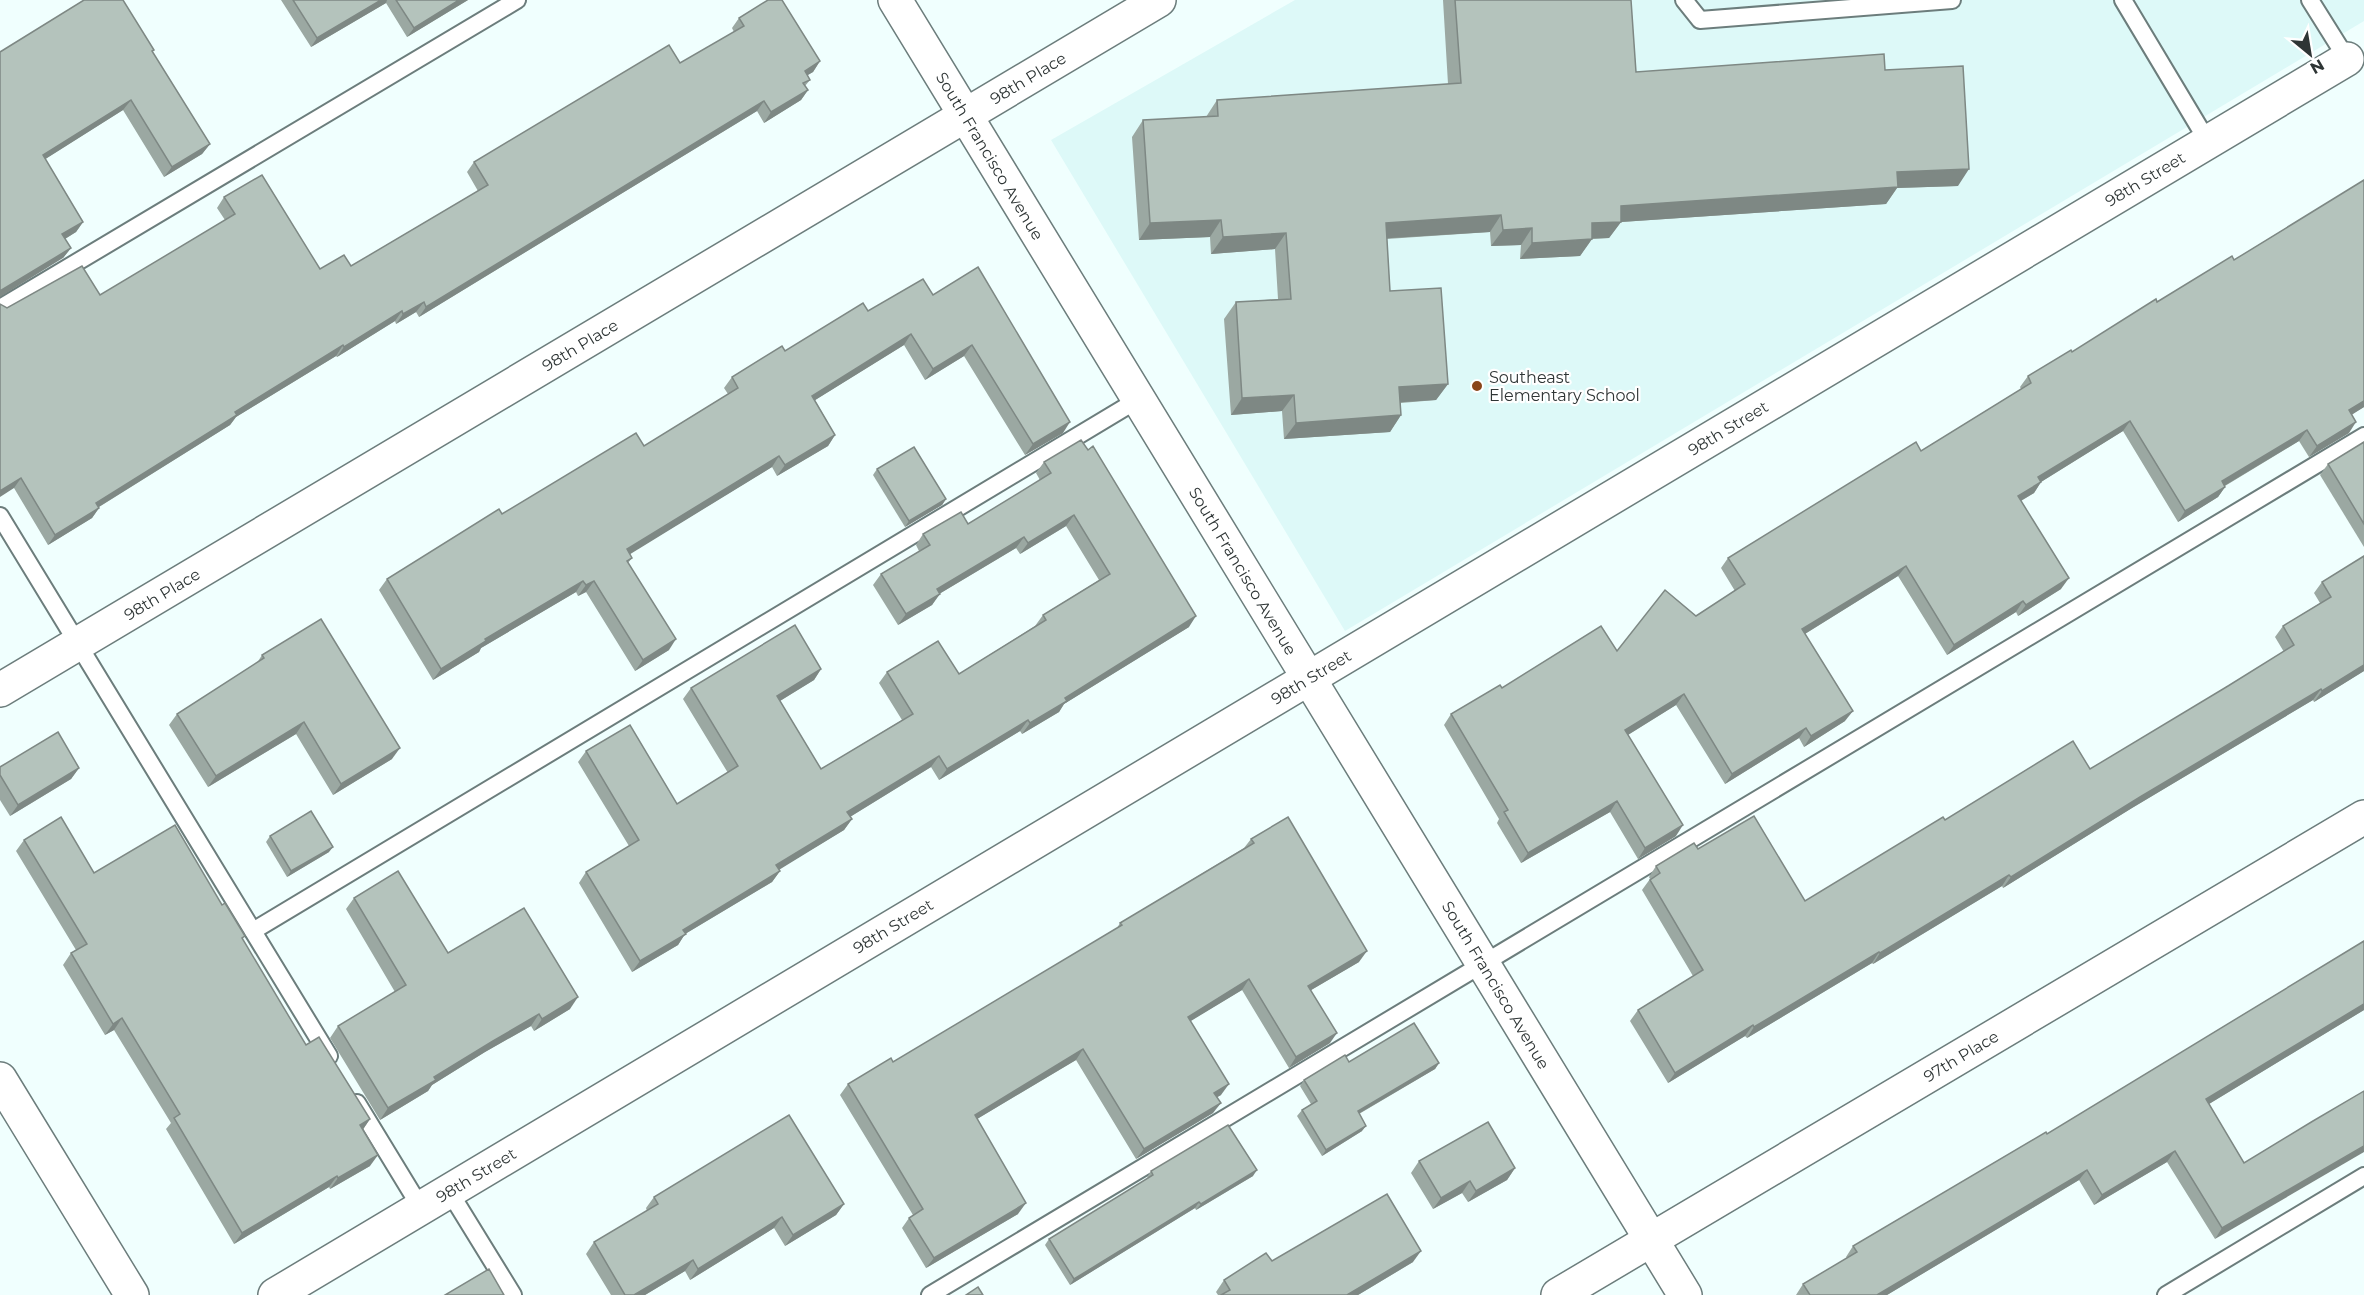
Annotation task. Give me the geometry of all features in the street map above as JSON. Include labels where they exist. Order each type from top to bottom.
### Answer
[{"type":"street","name":"South Francisco Avenue","points":[[895,0],[1685,1295]]},
{"type":"street","name":"98th Place","points":[[0,690],[1159,0]]},
{"type":"street","name":"98th Street","points":[[275,1295],[2347,59]]},
{"type":"street","name":"97th Place","points":[[1558,1295],[2364,817]]},
{"type":"street","points":[[0,1079],[132,1295]]},
{"type":"lane","points":[[0,308],[517,0]]},
{"type":"lane","points":[[1684,0],[1700,20],[1952,0]]},
{"type":"lane","points":[[2123,0],[2208,142]]},
{"type":"lane","points":[[2310,0],[2347,59]]},
{"type":"lane","points":[[253,932],[1138,399]]},
{"type":"lane","points":[[930,1295],[2364,436]]},
{"type":"lane","points":[[0,516],[338,1072]]},
{"type":"lane","points":[[351,1092],[421,1208]]},
{"type":"lane","points":[[2166,1295],[2364,1176]]},
{"type":"lane","points":[[449,1191],[513,1295]]},
{"type":"shaded area","name":"Southeast Elementary School","points":[[1295,0],[2364,0],[2364,21],[1345,631],[1051,140]]},
{"type":"building","points":[[84,0],[123,0],[210,144],[172,167],[131,100],[43,155],[83,222],[62,234],[71,248],[0,291],[0,52]]},
{"type":"building","points":[[293,0],[381,0],[317,38]]},
{"type":"building","points":[[396,0],[459,0],[414,28]]},
{"type":"building","points":[[768,0],[782,0],[820,61],[805,71],[810,80],[803,83],[808,90],[771,112],[764,101],[426,307],[424,302],[403,314],[402,311],[344,347],[343,345],[235,412],[237,415],[96,503],[99,508],[55,535],[21,478],[0,491],[0,304],[7,308],[82,266],[100,295],[235,214],[224,197],[262,175],[320,269],[344,255],[351,266],[488,185],[474,162],[669,45],[680,63],[744,26],[739,18]]},
{"type":"building","points":[[1455,0],[1631,0],[1636,72],[1884,54],[1885,70],[1963,66],[1969,169],[1897,172],[1898,187],[1621,206],[1621,222],[1592,223],[1592,239],[1532,243],[1532,228],[1503,230],[1501,215],[1386,223],[1390,291],[1441,288],[1448,384],[1399,387],[1401,415],[1296,423],[1294,395],[1242,398],[1236,302],[1291,299],[1286,233],[1223,237],[1221,220],[1150,223],[1143,120],[1218,116],[1217,100],[1461,83]]},
{"type":"building","points":[[2364,180],[2364,401],[2349,410],[2356,422],[2317,446],[2307,430],[2222,481],[2225,487],[2185,511],[2130,421],[2038,477],[2041,482],[2018,496],[2069,578],[2026,605],[2023,601],[1954,645],[1906,566],[1802,629],[1853,711],[1811,736],[1806,728],[1732,774],[1684,694],[1625,730],[1683,825],[1645,848],[1617,801],[1528,853],[1504,812],[1508,810],[1451,714],[1500,685],[1502,688],[1601,626],[1617,651],[1665,590],[1696,616],[1745,584],[1728,558],[1916,442],[1921,451],[2031,383],[2028,376],[2232,256],[2234,260]]},
{"type":"building","points":[[978,267],[1070,422],[1033,444],[972,345],[933,369],[911,334],[812,396],[835,435],[785,465],[779,456],[627,549],[632,558],[627,561],[676,639],[643,660],[594,581],[586,585],[583,581],[485,639],[486,641],[441,669],[387,579],[499,509],[502,514],[636,433],[644,446],[738,388],[732,377],[782,346],[785,351],[863,303],[868,311],[923,279],[933,295]]},
{"type":"building","points":[[1081,440],[1088,450],[1093,446],[1196,616],[1065,698],[1067,701],[1030,723],[1028,720],[947,769],[939,756],[847,812],[852,819],[776,865],[780,871],[683,930],[686,934],[640,961],[586,872],[639,840],[586,751],[630,725],[677,804],[738,766],[691,688],[795,625],[821,669],[777,696],[821,769],[913,714],[887,672],[938,641],[959,674],[1046,620],[1043,615],[1110,574],[1074,515],[1028,543],[1024,537],[937,589],[940,594],[906,614],[881,574],[930,545],[923,534],[961,512],[968,524],[1051,473],[1044,462]]},
{"type":"building","points":[[2364,442],[2364,524],[2328,464]]},
{"type":"building","points":[[914,447],[946,499],[909,521],[877,469]]},
{"type":"building","points":[[2364,556],[2364,665],[2140,797],[2011,877],[2009,875],[1675,1073],[1638,1010],[1703,970],[1650,880],[1660,873],[1656,866],[1694,843],[1698,849],[1754,816],[1805,901],[1943,817],[1945,820],[2073,741],[2090,769],[2228,686],[2294,645],[2283,626],[2331,597],[2322,582]]},
{"type":"building","points":[[321,619],[400,748],[341,784],[304,722],[216,776],[177,714],[264,658],[262,655]]},
{"type":"building","points":[[58,732],[79,768],[18,805],[0,775],[0,767]]},
{"type":"building","points":[[311,811],[333,847],[291,871],[270,836]]},
{"type":"building","points":[[61,817],[94,873],[175,825],[222,905],[225,903],[245,936],[242,938],[306,1045],[319,1037],[370,1119],[360,1125],[378,1155],[338,1178],[337,1176],[242,1233],[174,1118],[180,1114],[122,1018],[113,1024],[71,953],[87,944],[24,840]]},
{"type":"building","points":[[1288,817],[1367,951],[1308,986],[1337,1033],[1296,1057],[1249,979],[1188,1017],[1229,1084],[1214,1093],[1221,1103],[1144,1149],[1083,1049],[975,1115],[1026,1203],[934,1258],[909,1218],[923,1209],[848,1084],[891,1058],[893,1062],[1122,925],[1120,923],[1254,843],[1251,839]]},
{"type":"building","points":[[398,871],[448,953],[524,908],[578,997],[542,1019],[539,1014],[434,1077],[436,1080],[388,1108],[338,1026],[406,985],[354,898]]},
{"type":"building","points":[[2364,941],[2364,1004],[2206,1099],[2244,1163],[2364,1091],[2364,1146],[2222,1228],[2175,1151],[2102,1195],[2087,1170],[1877,1295],[1810,1295],[1803,1284],[1857,1252],[1853,1246],[2046,1132],[2047,1134]]},
{"type":"building","points":[[1414,1023],[1439,1063],[1358,1111],[1366,1126],[1326,1150],[1302,1110],[1317,1101],[1304,1080],[1345,1055],[1349,1062]]},
{"type":"building","points":[[789,1115],[844,1204],[793,1235],[782,1217],[698,1269],[693,1260],[634,1295],[625,1295],[594,1242],[658,1204],[654,1197]]},
{"type":"building","points":[[1488,1122],[1515,1168],[1476,1191],[1470,1181],[1441,1198],[1419,1161]]},
{"type":"building","points":[[1228,1125],[1257,1170],[1201,1204],[1199,1202],[1074,1279],[1049,1239],[1153,1175],[1151,1171]]},
{"type":"building","points":[[1387,1194],[1421,1251],[1347,1295],[1221,1295],[1230,1290],[1224,1280],[1266,1253],[1272,1261]]},
{"type":"building","points":[[489,1269],[504,1295],[445,1295]]},
{"type":"building","points":[[978,1287],[983,1295],[966,1295]]},
{"type":"place","name":"Southeast Elementary School","points":[[1477,386]]}]
